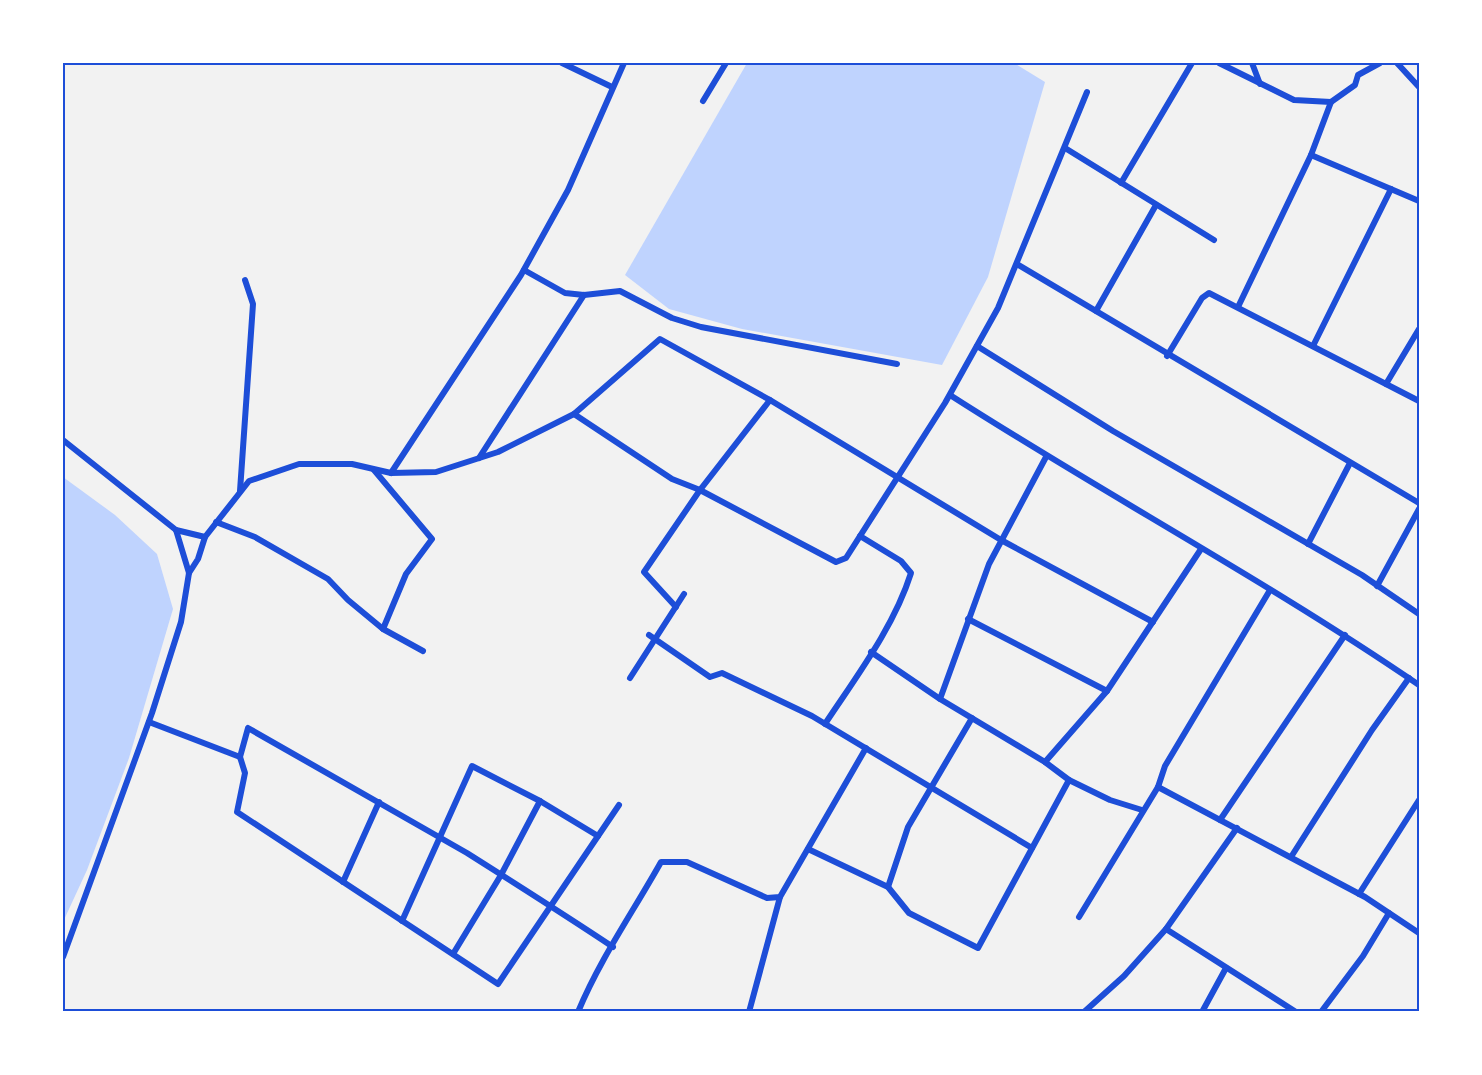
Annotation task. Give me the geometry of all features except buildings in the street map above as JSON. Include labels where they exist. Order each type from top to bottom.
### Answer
[{"type":"street","points":[[562,63],[612,87]]},
{"type":"street","points":[[391,473],[524,270],[568,190],[624,63]]},
{"type":"street","points":[[703,101],[726,63]]},
{"type":"street","points":[[1121,183],[1192,63]]},
{"type":"street","points":[[1219,63],[1294,100],[1331,102]]},
{"type":"street","points":[[1252,63],[1260,85]]},
{"type":"street","points":[[1359,63],[1363,72]]},
{"type":"street","points":[[1238,307],[1311,155],[1331,102],[1354,85],[1358,75],[1380,63]]},
{"type":"street","points":[[1397,63],[1419,87]]},
{"type":"street","points":[[574,414],[672,479],[700,490],[836,562],[846,558],[950,395],[977,346],[1017,264],[1087,92]]},
{"type":"street","points":[[1065,148],[1214,240]]},
{"type":"street","points":[[1311,155],[1419,201]]},
{"type":"street","points":[[1313,346],[1391,189]]},
{"type":"street","points":[[1096,311],[1156,205]]},
{"type":"street","points":[[1017,264],[1167,356],[1419,503]]},
{"type":"street","points":[[524,270],[565,293],[584,295],[620,291],[672,318],[701,327],[897,364]]},
{"type":"street","points":[[240,492],[253,304],[245,280]]},
{"type":"street","points":[[1167,356],[1209,292],[1419,401]]},
{"type":"street","points":[[478,458],[584,295]]},
{"type":"street","points":[[1386,384],[1419,329]]},
{"type":"street","points":[[63,957],[149,722],[181,622],[189,573],[198,559],[205,537],[249,481],[300,464],[352,464],[391,473],[436,472],[498,452],[574,414],[660,339],[770,400],[1001,540],[1153,622]]},
{"type":"street","points":[[977,346],[1113,431],[1308,544],[1419,614]]},
{"type":"street","points":[[950,395],[1046,457],[1345,635],[1419,685]]},
{"type":"street","points":[[676,607],[644,572],[700,490],[770,400]]},
{"type":"street","points":[[63,441],[176,530],[205,537]]},
{"type":"street","points":[[940,699],[988,564],[1046,457]]},
{"type":"street","points":[[1308,544],[1350,463]]},
{"type":"street","points":[[373,469],[432,539],[406,574],[382,629]]},
{"type":"street","points":[[1377,586],[1419,509]]},
{"type":"street","points":[[216,522],[255,537],[328,579],[348,600],[382,629],[423,651]]},
{"type":"street","points":[[176,530],[189,573]]},
{"type":"street","points":[[825,724],[872,652],[911,573],[901,561],[860,536]]},
{"type":"street","points":[[1046,762],[1107,691],[1201,549]]},
{"type":"street","points":[[1079,917],[1158,787],[1165,766],[1270,590]]},
{"type":"street","points":[[630,678],[684,594]]},
{"type":"street","points":[[968,619],[1107,691]]},
{"type":"street","points":[[649,635],[710,676],[722,674],[825,724],[1032,848]]},
{"type":"street","points":[[1220,820],[1345,635]]},
{"type":"street","points":[[872,652],[940,699],[1046,762],[1069,780],[1110,800],[1142,810]]},
{"type":"street","points":[[1291,857],[1372,730],[1409,678]]},
{"type":"street","points":[[888,887],[908,826],[972,718]]},
{"type":"street","points":[[149,722],[240,757]]},
{"type":"street","points":[[613,947],[552,907],[439,837],[248,728],[240,757],[245,773],[237,812],[498,984],[552,907],[619,805]]},
{"type":"street","points":[[749,1012],[780,897],[866,748]]},
{"type":"street","points":[[402,921],[472,766],[540,801],[598,836]]},
{"type":"street","points":[[808,849],[888,887],[909,913],[978,948],[1069,780]]},
{"type":"street","points":[[1158,787],[1359,894],[1419,933]]},
{"type":"street","points":[[1359,894],[1419,800]]},
{"type":"street","points":[[453,954],[501,875],[540,801]]},
{"type":"street","points":[[343,882],[379,802]]},
{"type":"street","points":[[1084,1012],[1124,976],[1166,929],[1237,828]]},
{"type":"street","points":[[579,1012],[595,972],[613,947],[662,862],[687,862],[767,898],[780,897]]},
{"type":"street","points":[[1321,1012],[1363,956],[1389,913]]},
{"type":"street","points":[[1166,929],[1296,1012]]},
{"type":"street","points":[[1202,1012],[1226,968]]},
{"type":"water","points":[[747,63],[1014,63],[1045,82],[988,277],[942,365],[742,329],[669,309],[625,275]]},
{"type":"water","points":[[63,477],[115,515],[157,554],[173,609],[129,758],[87,870],[63,922]]}]
